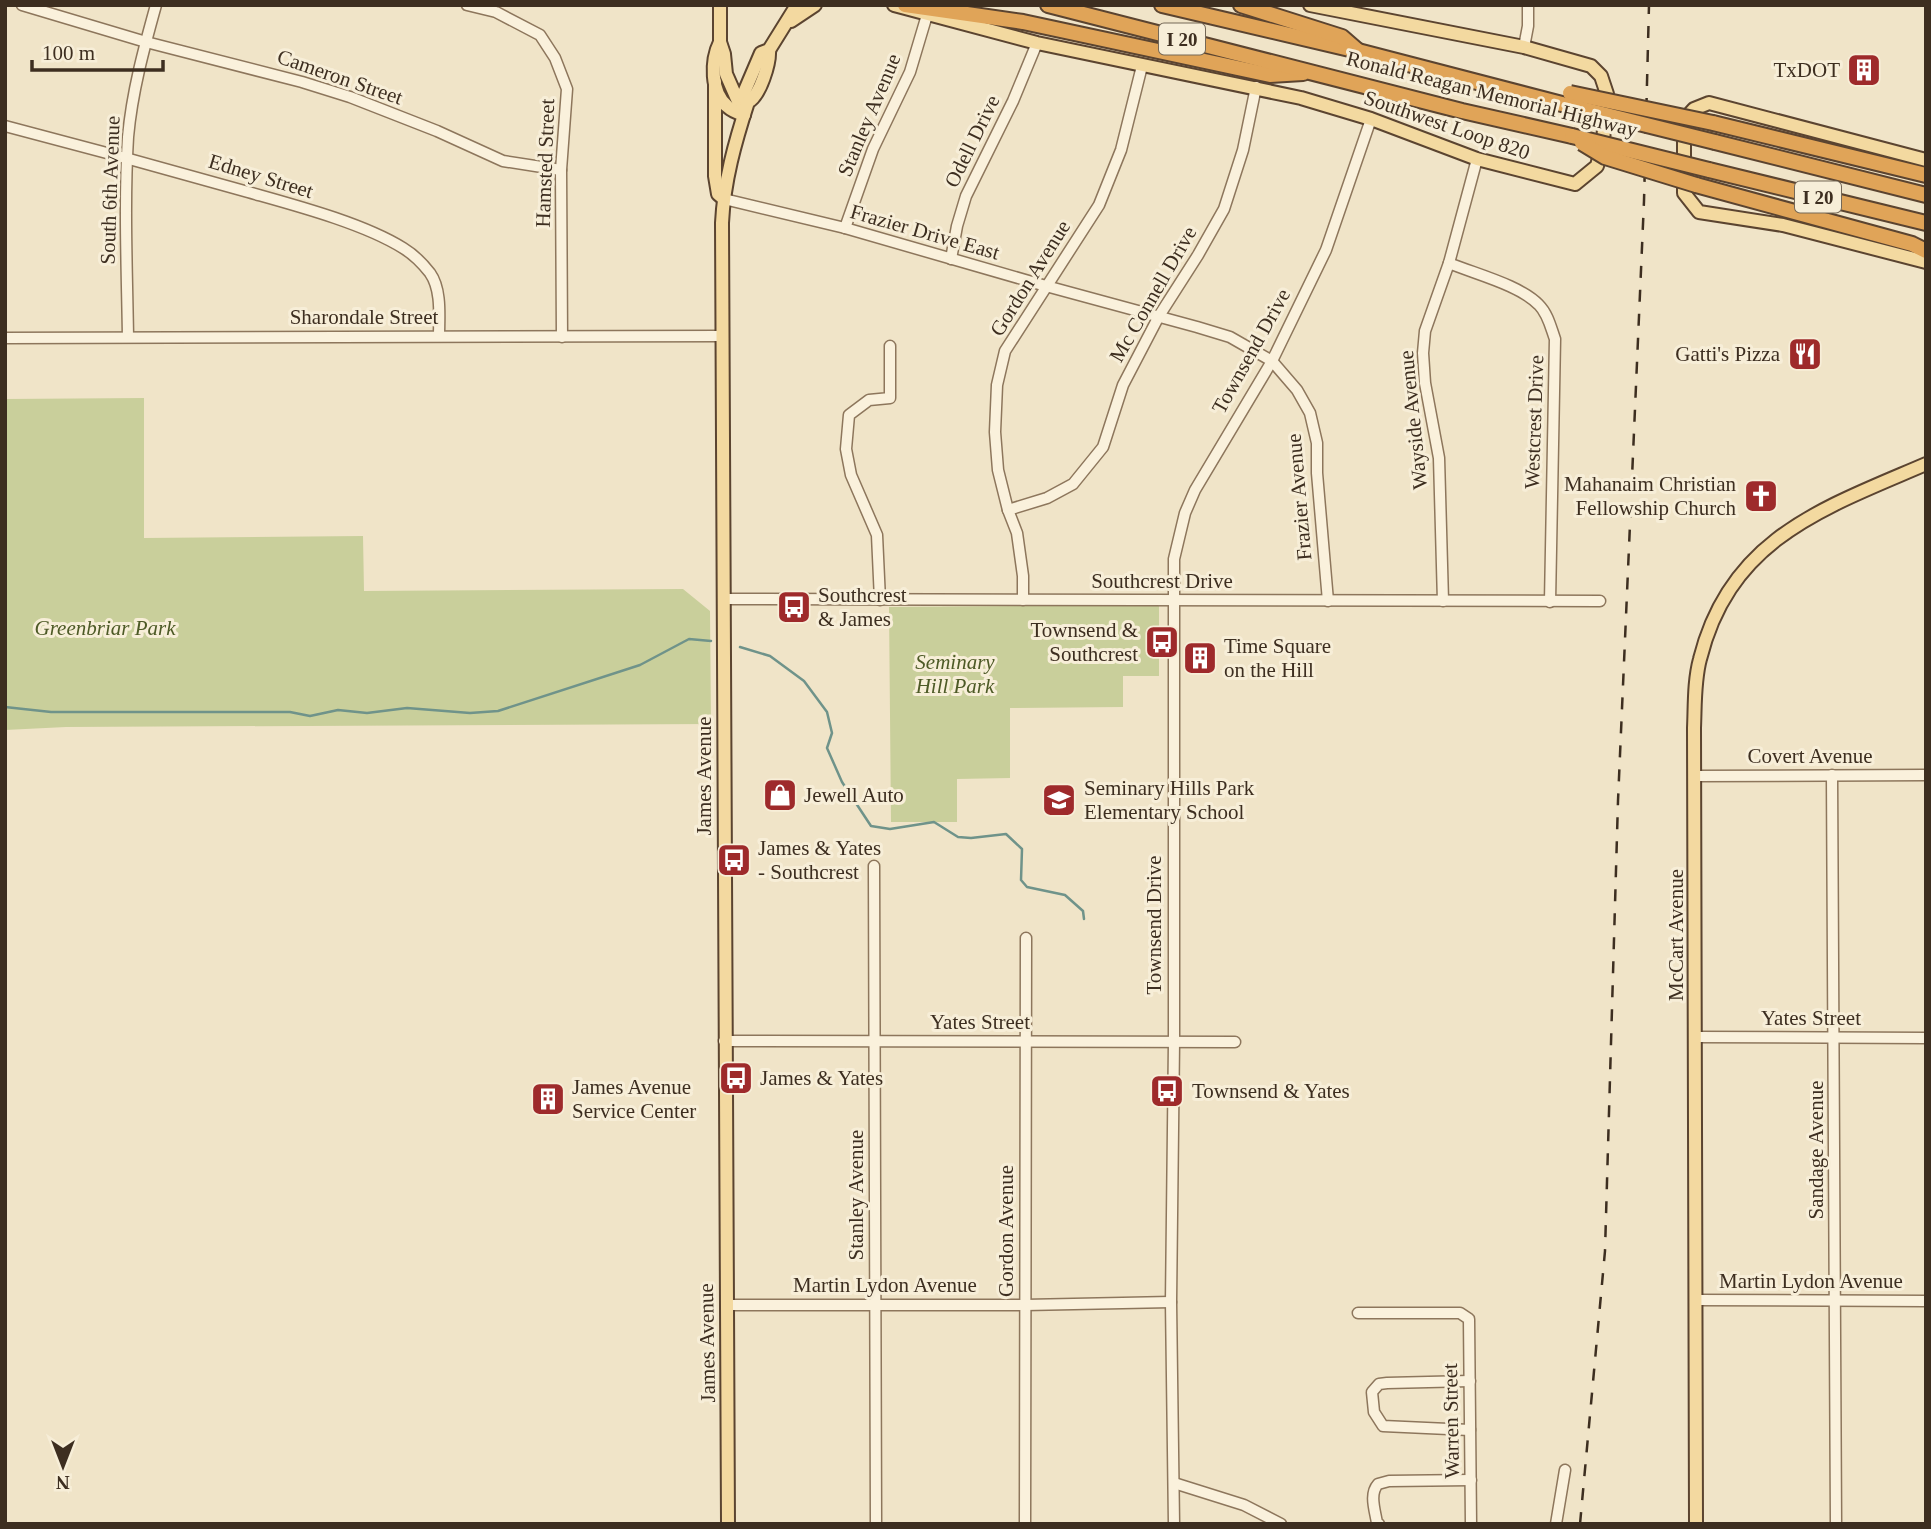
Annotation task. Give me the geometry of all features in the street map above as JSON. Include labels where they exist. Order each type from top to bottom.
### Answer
[{"type":"highway","points":[[905,5],[1023,22],[1270,75],[1317,72]]},
{"type":"highway","name":"Ronald Reagan Memorial Highway","points":[[1048,5],[1462,111],[1926,223]]},
{"type":"highway","name":"Ronald Reagan Memorial Highway","points":[[1162,5],[1357,51],[1530,96],[1566,99],[1715,142],[1926,195]]},
{"type":"highway","points":[[1241,5],[1342,37],[1357,51]]},
{"type":"highway","points":[[1566,99],[1713,123],[1926,175]]},
{"type":"highway","points":[[1572,136],[1605,157],[1696,185],[1912,244],[1926,251]]},
{"type":"main road","points":[[715,82],[730,109],[746,108],[729,82],[720,42],[720,5]]},
{"type":"main road","name":"James Avenue","points":[[728,1524],[724,1041],[724,199],[730,163],[746,108],[754,99],[770,60],[769,50],[797,5]]},
{"type":"main road","points":[[781,31],[796,16],[815,5]]},
{"type":"main road","name":"Southwest Loop 820","points":[[894,5],[1037,43],[1256,87],[1371,119],[1477,159],[1575,184],[1597,166],[1603,141],[1607,94],[1601,76],[1587,64],[1358,10],[1310,5]]},
{"type":"main road","points":[[720,42],[715,53],[715,176],[718,194],[724,199]]},
{"type":"main road","points":[[1926,160],[1709,103],[1694,109],[1684,120],[1685,193],[1699,212],[1783,225],[1926,262]]},
{"type":"main road","name":"McCart Avenue","points":[[1696,1524],[1695,704],[1699,660],[1717,614],[1734,583],[1753,559],[1787,530],[1815,514],[1926,464]]},
{"type":"street","name":"Cameron Street","points":[[22,5],[146,42],[249,67],[350,97],[437,131],[503,162],[561,170]]},
{"type":"street","name":"South 6th Avenue","points":[[128,337],[126,253],[131,115],[156,5]]},
{"type":"street","name":"Hamsted Street","points":[[467,5],[497,9],[540,36],[564,76],[567,89],[561,170],[562,337]]},
{"type":"street","points":[[1524,47],[1528,5]]},
{"type":"street","name":"Stanley Avenue","points":[[845,228],[873,149],[911,72],[926,15]]},
{"type":"street","name":"Odell Drive","points":[[951,259],[966,196],[1013,101],[1037,43]]},
{"type":"street","name":"Gordon Avenue","points":[[1023,600],[1023,576],[1017,533],[998,470],[995,432],[997,385],[1005,351],[1099,205],[1112,176],[1142,65]]},
{"type":"street","name":"Mc Connell Drive","points":[[1008,510],[1047,498],[1073,484],[1103,447],[1123,385],[1159,316],[1224,209],[1243,150],[1256,87]]},
{"type":"street","name":"Townsend Drive","points":[[1174,1524],[1171,1302],[1174,559],[1185,513],[1209,466],[1272,361],[1326,250],[1371,119]]},
{"type":"street","name":"Edney Street","points":[[5,126],[128,157],[290,204],[363,229],[401,246],[413,254],[435,281],[439,336]]},
{"type":"street","name":"Wayside Avenue","points":[[1443,601],[1439,458],[1425,383],[1423,353],[1425,331],[1450,263],[1477,159]]},
{"type":"street","name":"Frazier Drive East","points":[[724,199],[845,228],[1159,316],[1230,337],[1272,361]]},
{"type":"street","name":"Westcrest Drive","points":[[1450,263],[1526,295],[1540,306],[1549,320],[1555,340],[1549,602]]},
{"type":"street","name":"Sharondale Street","points":[[5,338],[722,336]]},
{"type":"street","points":[[880,600],[877,535],[851,475],[846,449],[849,415],[869,400],[890,398],[890,346]]},
{"type":"street","name":"Frazier Avenue","points":[[1272,361],[1297,390],[1310,413],[1317,443],[1328,601]]},
{"type":"street","name":"Southcrest Drive","points":[[723,599],[1600,601]]},
{"type":"street","name":"Sandage Avenue","points":[[1832,775],[1836,1524]]},
{"type":"street","name":"Covert Avenue","points":[[1695,776],[1926,775]]},
{"type":"street","name":"Stanley Avenue","points":[[874,866],[876,1524]]},
{"type":"street","name":"Gordon Avenue","points":[[1025,1524],[1026,938]]},
{"type":"street","name":"Yates Street","points":[[1695,1037],[1926,1038]]},
{"type":"street","name":"Yates Street","points":[[724,1041],[1235,1042]]},
{"type":"street","name":"Martin Lydon Avenue","points":[[1696,1300],[1926,1301]]},
{"type":"street","name":"Martin Lydon Avenue","points":[[726,1305],[1171,1302]]},
{"type":"street","name":"Warren Street","points":[[1358,1312],[1460,1313],[1469,1319],[1471,1524]]},
{"type":"street","points":[[1470,1381],[1387,1382],[1379,1384],[1371,1392],[1374,1412],[1383,1426],[1470,1430]]},
{"type":"street","points":[[1556,1524],[1565,1469]]},
{"type":"street","points":[[1379,1524],[1373,1498],[1378,1484],[1389,1481],[1471,1480]]},
{"type":"street","points":[[1174,1483],[1244,1505],[1281,1524]]},
{"type":"green space","name":"Greenbriar Park","points":[[144,398],[144,538],[363,536],[364,591],[683,589],[710,611],[711,724],[66,727],[5,730],[5,399]]},
{"type":"green space","name":"Seminary Hill Park","points":[[1159,605],[1159,676],[1123,676],[1123,707],[1010,708],[1010,778],[957,779],[957,822],[891,822],[889,607]]},
{"type":"waterway","points":[[5,707],[51,712],[290,712],[310,716],[338,710],[367,713],[407,708],[470,713],[498,711],[640,665],[689,639],[711,641]]},
{"type":"waterway","points":[[740,647],[770,656],[804,681],[827,712],[832,733],[827,748],[842,782],[871,826],[890,829],[934,822],[958,837],[1006,834],[1022,849],[1021,880],[1027,887],[1065,895],[1083,911],[1084,919]]},
{"type":"railway","points":[[1580,1524],[1605,1251],[1618,801],[1644,201],[1649,5]]},
{"type":"place","name":"TxDOT","points":[[1864,70]]},
{"type":"place","name":"Gatti's Pizza","points":[[1805,354]]},
{"type":"place","name":"Mahanaim Christian Fellowship Church","points":[[1761,496]]},
{"type":"place","name":"Southcrest & James","points":[[794,607]]},
{"type":"place","name":"Townsend & Southcrest","points":[[1162,642]]},
{"type":"place","name":"Time Square on the Hill","points":[[1200,658]]},
{"type":"place","name":"Jewell Auto","points":[[780,795]]},
{"type":"place","name":"Seminary Hills Park Elementary School","points":[[1059,800]]},
{"type":"place","name":"James & Yates - Southcrest","points":[[734,860]]},
{"type":"place","name":"James & Yates","points":[[736,1078]]},
{"type":"place","name":"Townsend & Yates","points":[[1167,1091]]},
{"type":"place","name":"James Avenue Service Center","points":[[548,1099]]}]
